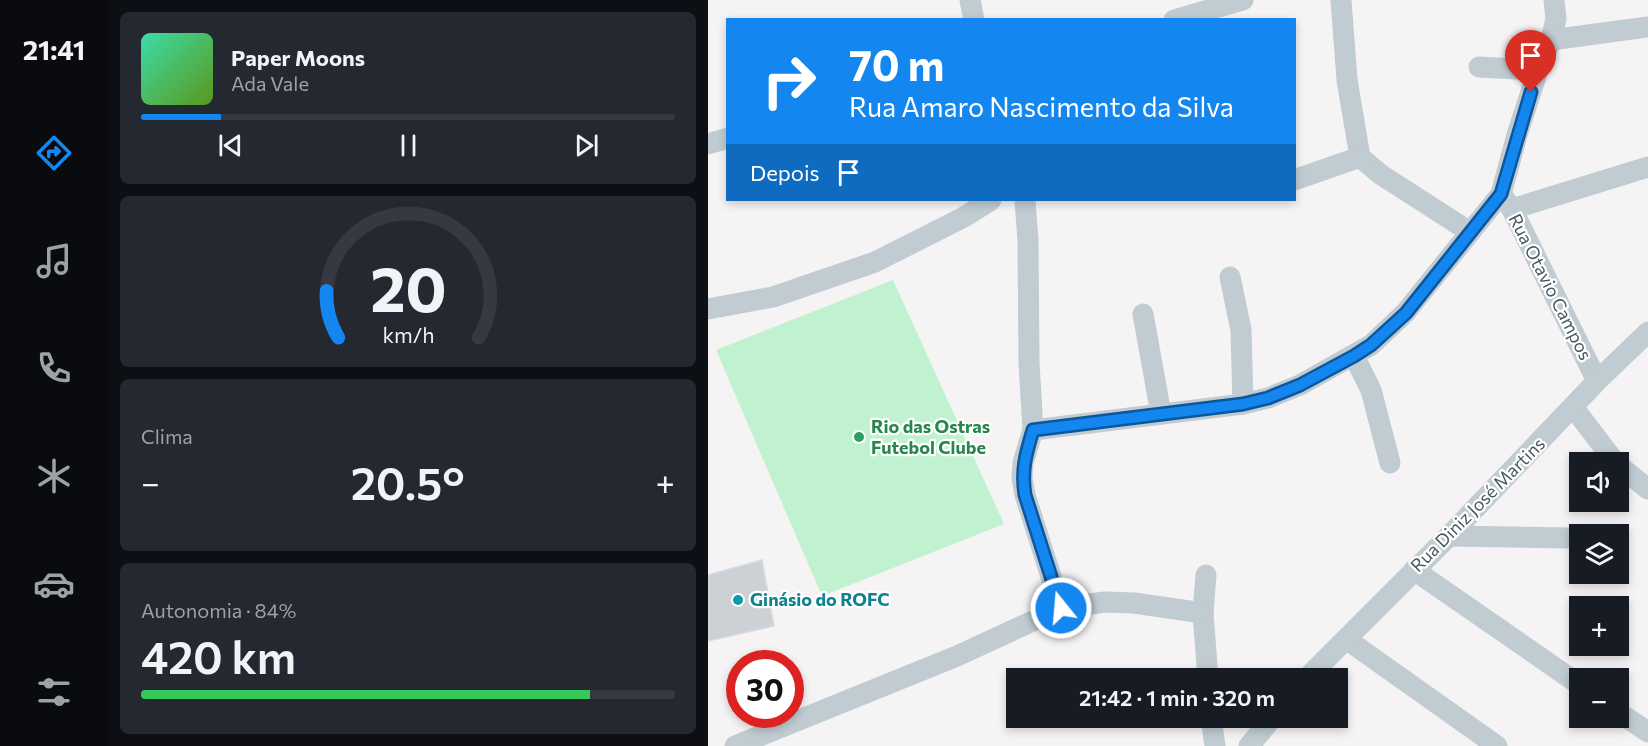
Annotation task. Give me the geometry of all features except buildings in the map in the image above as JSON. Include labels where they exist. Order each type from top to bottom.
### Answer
[{"type":"street","points":[[970,0],[974,18]]},
{"type":"street","points":[[1181,18],[1242,0]]},
{"type":"street","points":[[1341,0],[1347,80],[1360,158],[1380,174],[1470,232]]},
{"type":"street","points":[[1507,202],[1517,135],[1538,70],[1551,40],[1556,19],[1554,0]]},
{"type":"street","points":[[1551,40],[1648,27]]},
{"type":"street","points":[[1479,67],[1538,70]]},
{"type":"street","points":[[708,144],[726,139]]},
{"type":"street","points":[[1296,179],[1360,158]]},
{"type":"street","points":[[1033,430],[1243,404],[1268,398],[1300,385],[1371,345],[1406,313],[1470,232],[1507,202],[1648,167]]},
{"type":"street","points":[[708,309],[773,297],[875,262],[964,217],[989,201]]},
{"type":"street","points":[[1025,201],[1033,430],[1023,463],[1022,477],[1025,495],[1061,608]]},
{"type":"street","name":"Rua Otavio Campos","points":[[1507,202],[1597,381]]},
{"type":"street","points":[[1230,277],[1242,330],[1243,404]]},
{"type":"street","points":[[1143,314],[1161,414]]},
{"type":"street","name":"Rua Diniz José Martins","points":[[1317,668],[1449,536],[1597,381],[1648,332]]},
{"type":"street","points":[[1354,356],[1371,390],[1390,463]]},
{"type":"street","points":[[1573,407],[1608,452]]},
{"type":"street","points":[[1629,474],[1648,489]]},
{"type":"street","points":[[1449,536],[1568,538]]},
{"type":"street","points":[[1413,570],[1569,677]]},
{"type":"street","points":[[1206,574],[1203,613],[1207,668]]},
{"type":"street","points":[[735,746],[957,656],[1061,608],[1105,602],[1134,603],[1203,613]]},
{"type":"street","points":[[1346,639],[1497,746]]},
{"type":"street","points":[[1629,719],[1648,732]]},
{"type":"street","points":[[1213,728],[1215,746]]},
{"type":"street","points":[[1249,746],[1264,728]]},
{"type":"green space","name":"Rio das Ostras Futebol Clube","points":[[893,280],[1004,524],[822,596],[716,350]]},
{"type":"place","name":"Rio das Ostras Futebol Clube","points":[[859,437]]},
{"type":"place","name":"Ginásio do ROFC","points":[[738,600]]},
{"type":"route","points":[[1061,608],[1025,495],[1022,477],[1023,463],[1033,430],[1243,404],[1268,398],[1300,385],[1371,345],[1406,313],[1434,275],[1501,194],[1531,92]]}]
